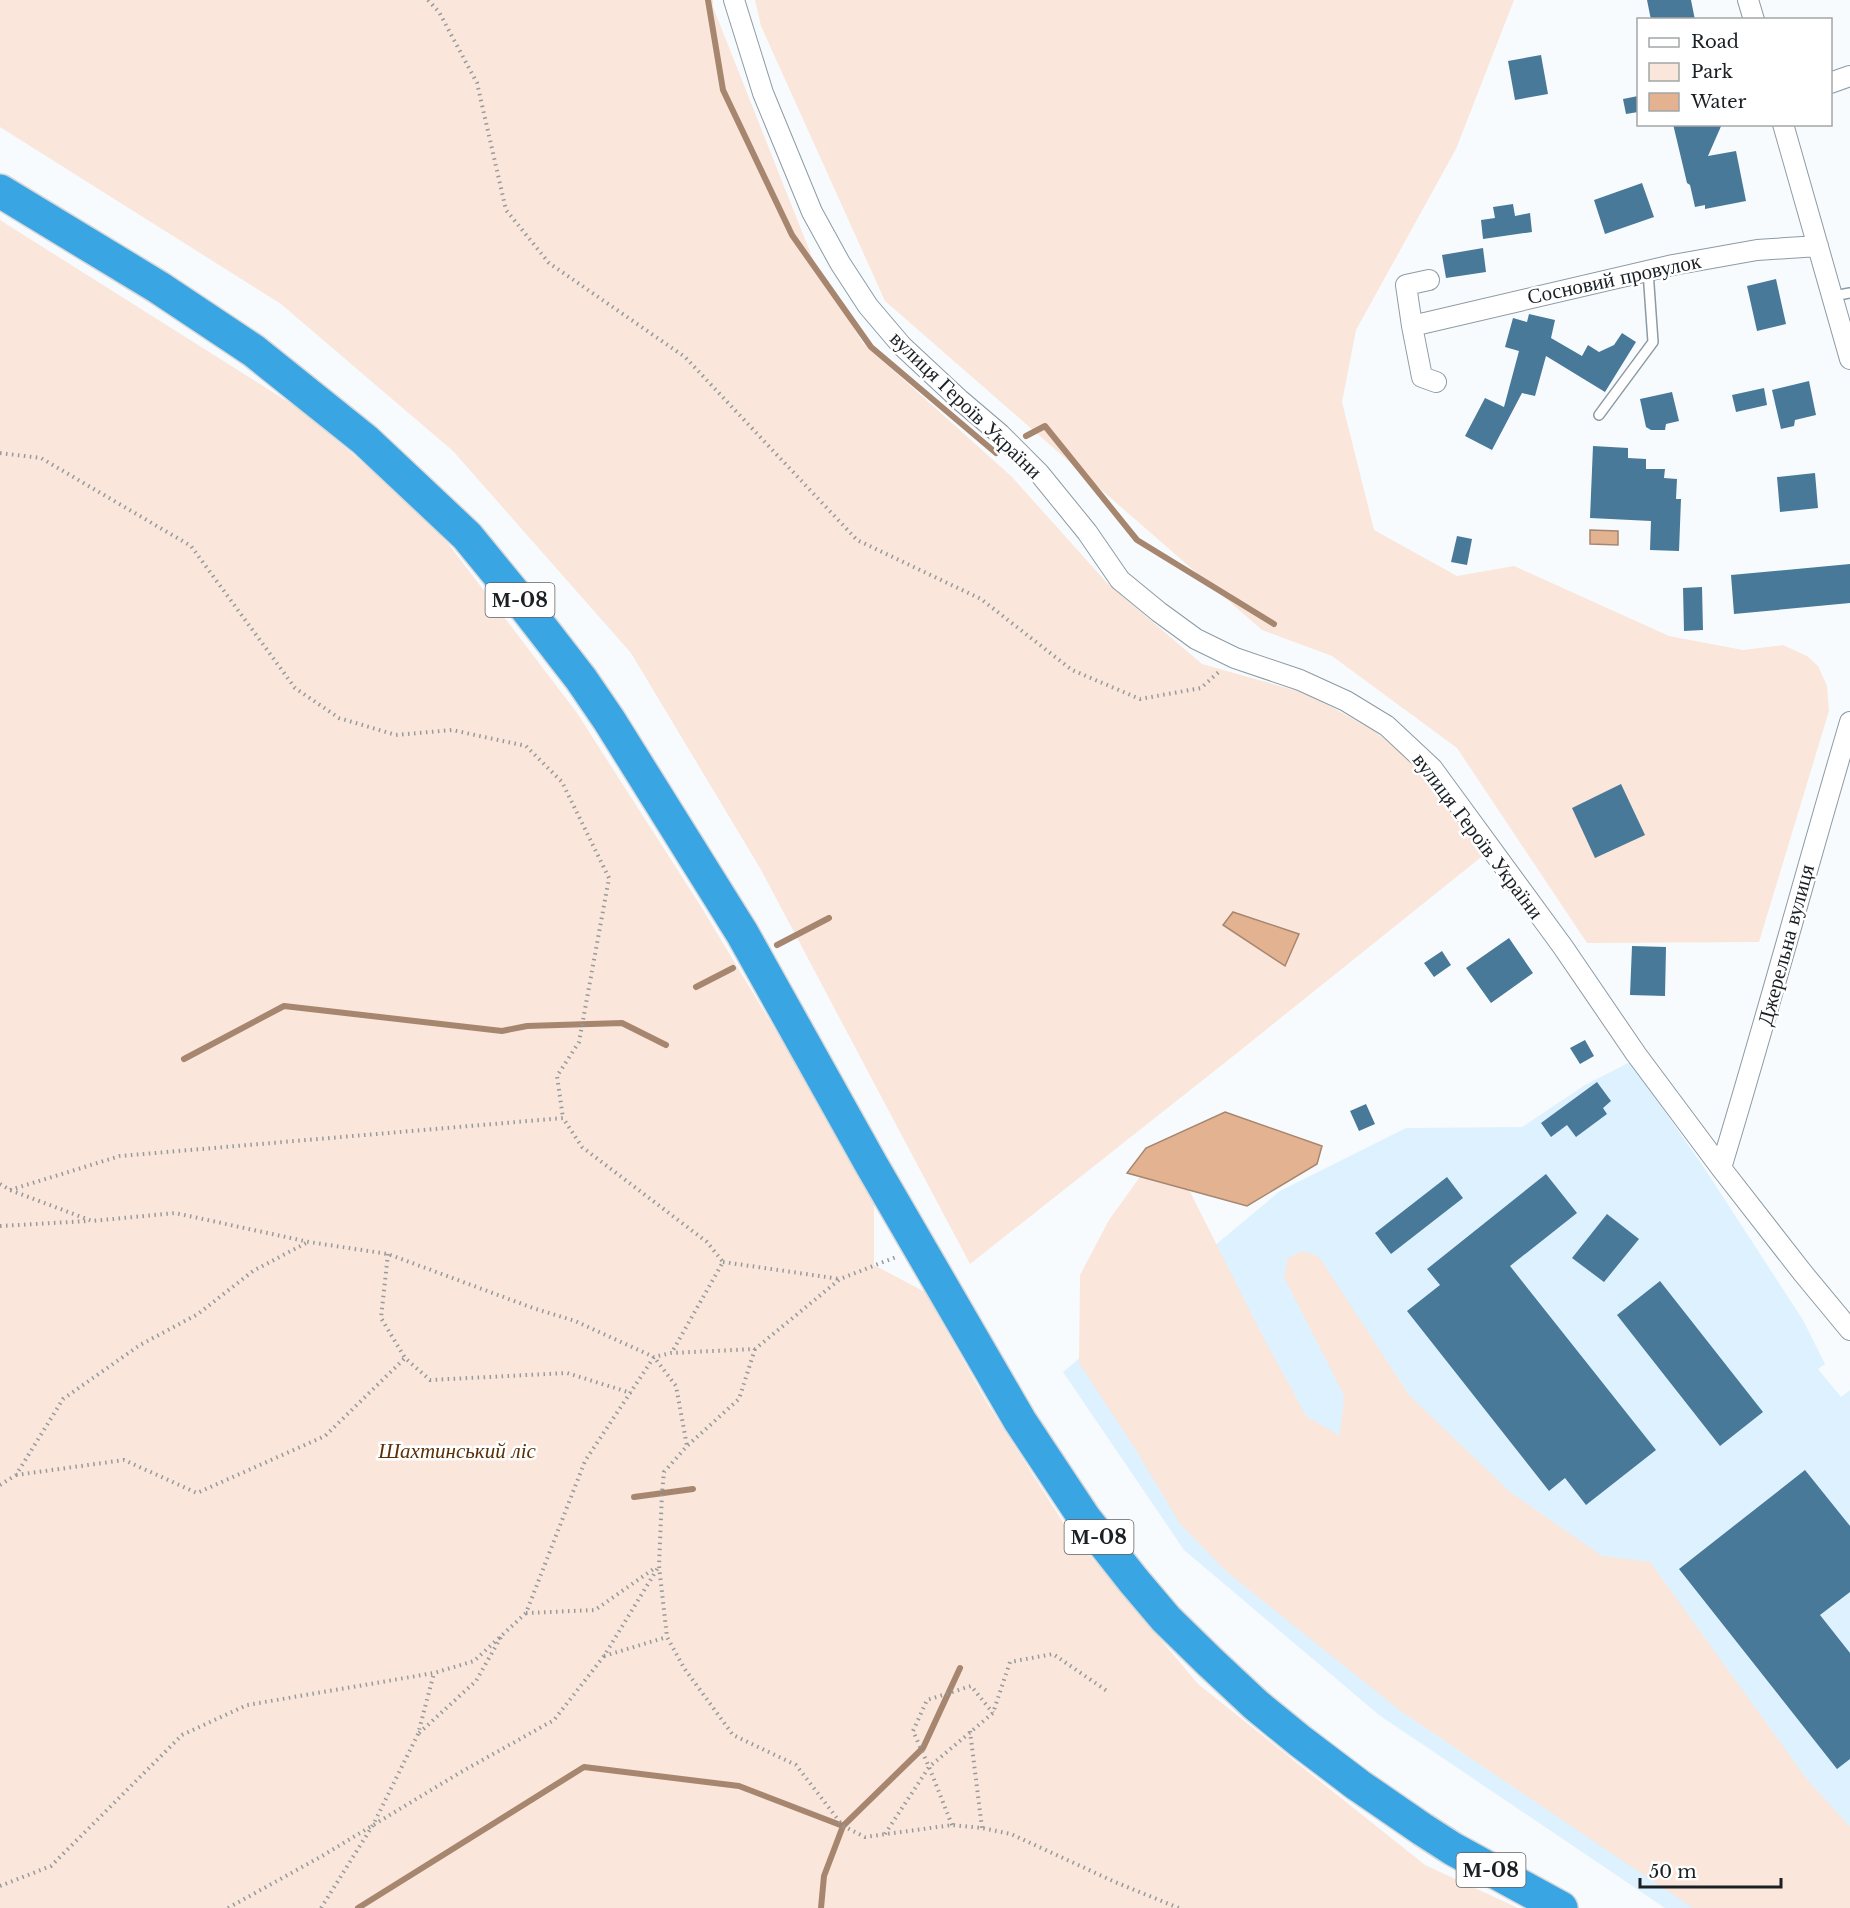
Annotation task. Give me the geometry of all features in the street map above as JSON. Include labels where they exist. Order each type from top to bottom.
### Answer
[{"type":"highway","name":"М-08","points":[[0,191],[158,287],[254,351],[365,440],[467,536],[581,679],[609,720],[742,933],[918,1246],[1020,1420],[1079,1509],[1166,1619],[1256,1705],[1358,1785],[1453,1849],[1561,1908]]},
{"type":"street","name":"вулиця Героїв України","points":[[734,0],[763,93],[812,212],[840,263],[868,306],[902,346],[1000,434],[1039,473],[1087,532],[1120,580],[1159,612],[1196,639],[1235,658],[1300,680],[1346,701],[1387,726],[1432,768],[1563,947],[1636,1054],[1721,1168],[1850,1330]]},
{"type":"street","points":[[1748,0],[1753,18]]},
{"type":"street","points":[[1832,81],[1850,76]]},
{"type":"street","points":[[1784,126],[1818,246],[1841,295],[1850,359]]},
{"type":"street","name":"Сосновий провулок","points":[[1412,326],[1648,271],[1758,250],[1818,246]]},
{"type":"street","points":[[1429,280],[1406,285],[1422,377],[1436,382]]},
{"type":"street","name":"Джерельна вулиця","points":[[1721,1168],[1850,722]]},
{"type":"lane","points":[[1599,416],[1653,342],[1648,271]]},
{"type":"path","points":[[428,0],[439,12],[477,83],[506,210],[549,263],[685,357],[857,540],[981,599],[1072,670],[1140,699],[1201,688],[1235,658]]},
{"type":"path","points":[[0,453],[41,458],[191,546],[296,688],[339,718],[396,735],[452,730],[526,746],[562,782],[609,878],[579,1042],[557,1076],[563,1118],[582,1147],[706,1242],[723,1262],[840,1280]]},
{"type":"path","points":[[10,1190],[120,1156],[563,1118]]},
{"type":"path","points":[[0,1184],[10,1190],[92,1221]]},
{"type":"path","points":[[0,1226],[92,1221],[175,1213],[309,1242],[388,1254],[533,1308],[575,1321],[654,1357],[676,1386],[687,1446]]},
{"type":"path","points":[[16,1475],[63,1399],[140,1345],[198,1314],[253,1271],[309,1242]]},
{"type":"path","points":[[918,1246],[840,1280],[754,1349],[739,1399],[687,1446],[664,1472],[658,1566],[667,1637],[684,1668],[733,1735],[796,1765],[843,1826],[865,1837],[952,1825],[1011,1834],[1115,1882],[1179,1908]]},
{"type":"path","points":[[388,1254],[381,1317],[405,1358],[430,1380],[567,1373],[632,1393]]},
{"type":"path","points":[[671,1353],[723,1262]]},
{"type":"path","points":[[0,1886],[51,1866],[182,1735],[247,1706],[434,1673],[474,1661],[526,1613],[585,1461],[654,1357],[671,1353],[754,1349]]},
{"type":"path","points":[[0,1485],[16,1475],[124,1460],[198,1493],[325,1436],[405,1358]]},
{"type":"path","points":[[526,1613],[595,1610],[658,1566]]},
{"type":"path","points":[[228,1908],[554,1720],[604,1656],[658,1566]]},
{"type":"path","points":[[418,1734],[476,1681],[503,1634]]},
{"type":"path","points":[[604,1656],[667,1637]]},
{"type":"path","points":[[884,1834],[929,1767],[970,1730],[993,1713],[1010,1662],[1053,1654],[1107,1691]]},
{"type":"path","points":[[321,1908],[373,1825],[418,1734],[434,1673]]},
{"type":"path","points":[[952,1825],[913,1731],[927,1700],[971,1686],[993,1713]]},
{"type":"path","points":[[970,1730],[982,1828]]},
{"type":"shaded area","points":[[1630,1062],[1703,1166],[1803,1320],[1825,1364],[1818,1369],[1841,1397],[1850,1390],[1850,1908],[1665,1908],[1379,1715],[1184,1550],[1063,1372],[1280,1191],[1406,1128],[1522,1127],[1585,1085]]},
{"type":"green space","points":[[0,0],[713,0],[713,7],[816,267],[863,343],[1012,477],[1107,583],[1202,664],[1308,694],[1373,730],[1427,773],[1485,854],[970,1264],[760,868],[631,653],[453,451],[281,304],[0,127]]},
{"type":"green space","points":[[755,0],[1514,0],[1456,149],[1356,330],[1342,402],[1374,530],[1457,576],[1514,566],[1669,636],[1743,650],[1783,645],[1807,656],[1818,666],[1827,686],[1829,711],[1759,942],[1587,943],[1457,748],[1332,656],[1262,630],[885,301],[761,26]]},
{"type":"green space","name":"Шахтинський ліс","points":[[0,220],[301,410],[431,521],[577,713],[700,905],[874,1194],[874,1265],[925,1292],[986,1401],[1066,1527],[1198,1684],[1425,1865],[1518,1908],[0,1908]]},
{"type":"green space","points":[[1165,1142],[1261,1333],[1306,1416],[1340,1436],[1344,1395],[1284,1277],[1288,1258],[1302,1251],[1319,1257],[1409,1395],[1510,1492],[1602,1556],[1650,1562],[1806,1778],[1850,1827],[1850,1908],[1693,1908],[1402,1712],[1227,1572],[1181,1525],[1136,1450],[1079,1363],[1080,1275],[1109,1220]]},
{"type":"water","points":[[1590,530],[1618,531],[1618,545],[1590,544]]},
{"type":"water","points":[[1233,912],[1299,934],[1285,966],[1223,925]]},
{"type":"water","points":[[1225,1112],[1322,1146],[1317,1164],[1247,1206],[1127,1173],[1146,1148]]},
{"type":"building","points":[[1647,0],[1691,0],[1695,18],[1651,18]]},
{"type":"building","points":[[1541,55],[1548,94],[1515,100],[1508,61]]},
{"type":"building","points":[[1637,96],[1637,112],[1626,114],[1623,99]]},
{"type":"building","points":[[1673,126],[1721,126],[1708,156],[1736,151],[1746,201],[1705,209],[1705,205],[1695,207],[1690,185],[1687,183]]},
{"type":"building","points":[[1642,183],[1654,217],[1605,234],[1594,200]]},
{"type":"building","points":[[1513,204],[1515,216],[1530,213],[1532,232],[1483,239],[1481,220],[1495,218],[1493,207]]},
{"type":"building","points":[[1483,248],[1486,272],[1446,278],[1442,255]]},
{"type":"building","points":[[1776,279],[1786,324],[1757,331],[1747,286]]},
{"type":"building","points":[[1529,314],[1555,320],[1551,338],[1582,356],[1588,345],[1599,352],[1614,345],[1622,333],[1636,342],[1605,392],[1546,356],[1535,396],[1522,393],[1492,450],[1465,436],[1485,398],[1504,407],[1519,351],[1505,347],[1513,318],[1527,322]]},
{"type":"building","points":[[1809,381],[1816,415],[1795,420],[1794,426],[1781,429],[1772,390]]},
{"type":"building","points":[[1764,388],[1767,405],[1736,412],[1732,395]]},
{"type":"building","points":[[1672,392],[1679,421],[1666,424],[1665,430],[1651,430],[1646,427],[1640,399]]},
{"type":"building","points":[[1593,446],[1628,448],[1628,458],[1646,459],[1646,469],[1665,469],[1664,478],[1677,479],[1676,499],[1681,499],[1679,551],[1650,550],[1651,521],[1590,518]]},
{"type":"building","points":[[1815,473],[1818,508],[1780,512],[1777,477]]},
{"type":"building","points":[[1457,536],[1472,539],[1467,565],[1451,562]]},
{"type":"building","points":[[1850,564],[1850,603],[1734,614],[1731,575]]},
{"type":"building","points":[[1702,587],[1703,630],[1684,631],[1683,588]]},
{"type":"building","points":[[1621,784],[1645,835],[1595,858],[1572,808]]},
{"type":"building","points":[[1509,938],[1533,973],[1491,1003],[1466,968]]},
{"type":"building","points":[[1632,946],[1666,947],[1665,996],[1630,995]]},
{"type":"building","points":[[1442,951],[1451,965],[1434,977],[1424,963]]},
{"type":"building","points":[[1585,1040],[1594,1056],[1580,1064],[1570,1048]]},
{"type":"building","points":[[1597,1082],[1611,1101],[1603,1108],[1607,1114],[1576,1137],[1567,1125],[1551,1137],[1541,1123]]},
{"type":"building","points":[[1366,1104],[1375,1124],[1359,1131],[1350,1111]]},
{"type":"building","points":[[1546,1174],[1577,1213],[1510,1266],[1656,1450],[1586,1505],[1565,1478],[1549,1491],[1407,1311],[1440,1285],[1427,1269]]},
{"type":"building","points":[[1447,1177],[1463,1198],[1391,1254],[1375,1233]]},
{"type":"building","points":[[1607,1214],[1639,1239],[1604,1282],[1572,1258]]},
{"type":"building","points":[[1660,1281],[1763,1412],[1720,1446],[1617,1315]]},
{"type":"building","points":[[1805,1470],[1850,1526],[1850,1592],[1820,1615],[1850,1653],[1850,1759],[1837,1769],[1679,1569]]},
{"type":"waterway","points":[[708,0],[723,90],[792,235],[871,347],[996,453]]},
{"type":"waterway","points":[[1026,436],[1045,426],[1137,540],[1274,624]]},
{"type":"waterway","points":[[777,945],[829,918]]},
{"type":"waterway","points":[[696,987],[733,968]]},
{"type":"waterway","points":[[184,1059],[284,1006],[502,1031],[527,1026],[622,1023],[666,1045]]},
{"type":"waterway","points":[[634,1497],[693,1489]]},
{"type":"waterway","points":[[821,1908],[824,1876],[843,1826],[923,1748],[960,1668]]},
{"type":"waterway","points":[[358,1908],[584,1767],[739,1786],[843,1826]]}]
